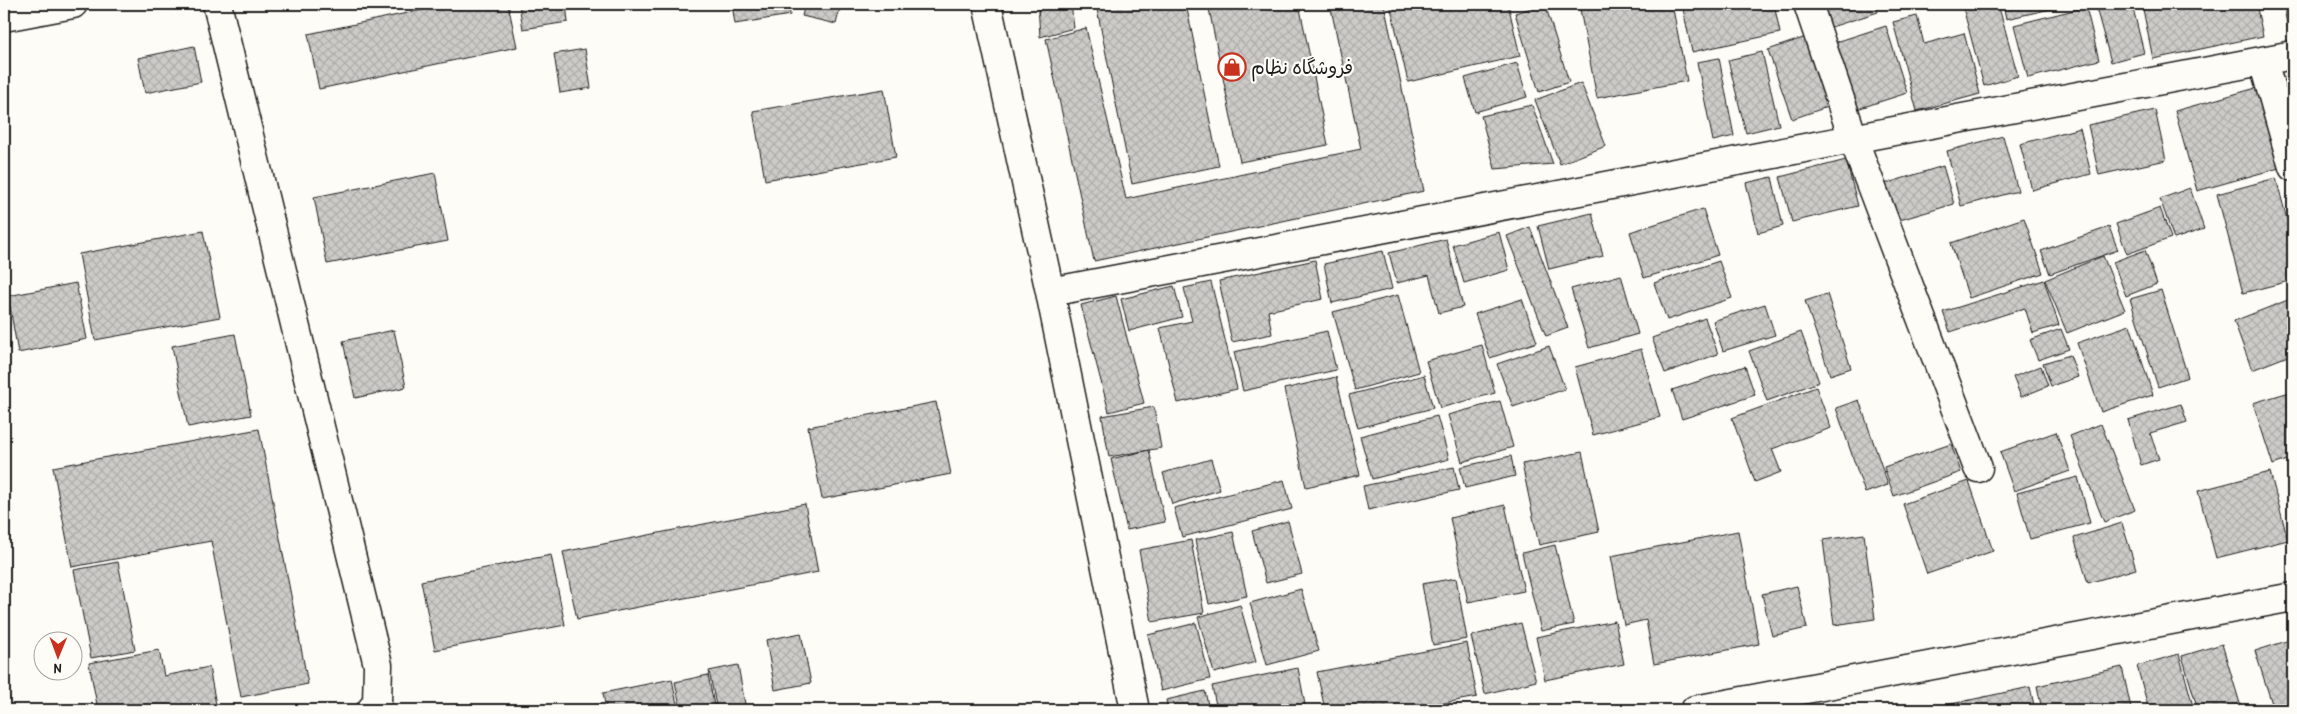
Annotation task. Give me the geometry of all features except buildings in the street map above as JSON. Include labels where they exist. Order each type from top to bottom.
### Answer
[{"type":"street","points":[[4,17],[73,4]]},
{"type":"street","points":[[217,4],[378,666],[377,703],[372,710]]},
{"type":"street","points":[[987,4],[1050,292],[1135,710]]},
{"type":"street","points":[[1808,4],[1853,138],[1978,468]]},
{"type":"street","points":[[1050,292],[2293,55]]},
{"type":"street","points":[[2263,61],[2293,167]]},
{"type":"street","points":[[1695,710],[2293,596]]},
{"type":"place","name":"فروشگاه نظام","points":[[1232,67]]}]
